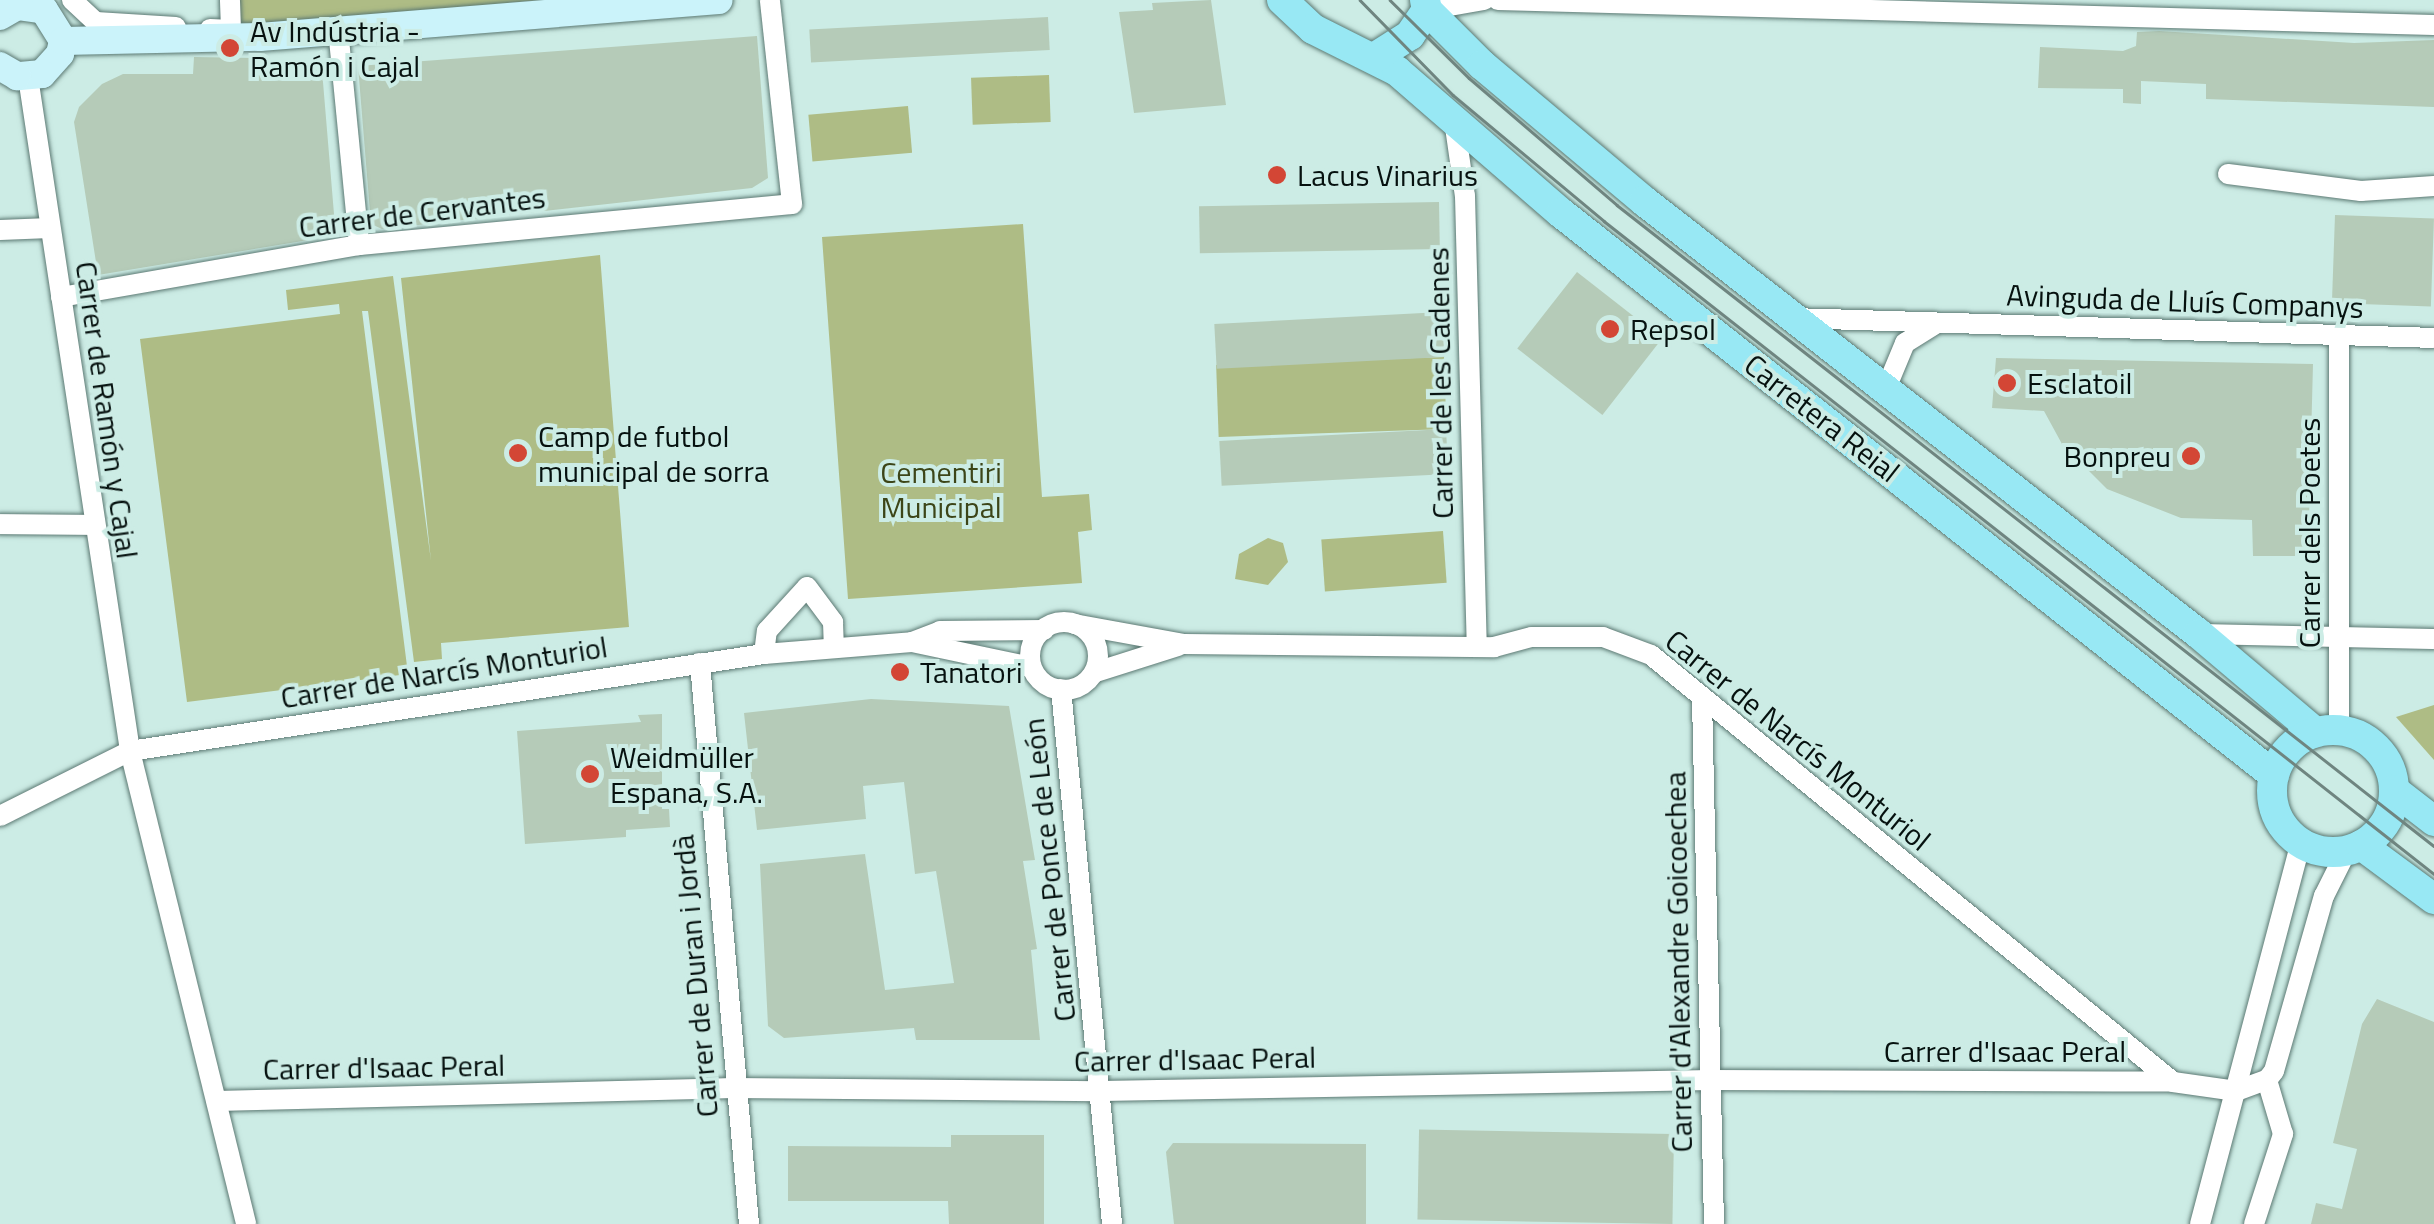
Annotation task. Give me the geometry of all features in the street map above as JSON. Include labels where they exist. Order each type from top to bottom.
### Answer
[{"type":"main road","name":"Carretera Reial","points":[[1282,0],[1312,29],[1374,58],[1454,120],[1561,213],[2274,775]]},
{"type":"main road","name":"Carretera Reial","points":[[1426,5],[1464,48],[1884,391],[2327,731],[2378,750],[2394,790],[2434,821]]},
{"type":"main road","points":[[1374,58],[1410,36],[1426,5]]},
{"type":"main road","points":[[2327,731],[2293,744],[2274,775],[2274,810],[2301,843],[2354,848],[2434,900]]},
{"type":"main road","points":[[2354,848],[2388,819],[2394,790]]},
{"type":"street","points":[[72,0],[96,22],[231,30],[230,0]]},
{"type":"street","points":[[25,6],[62,40],[338,28],[719,0]]},
{"type":"street","name":"Carrer de Cervantes","points":[[60,297],[359,245],[792,204],[770,0]]},
{"type":"street","points":[[1498,0],[2098,8],[2434,25]]},
{"type":"street","points":[[1426,5],[1475,3]]},
{"type":"street","points":[[1464,48],[1460,24],[1475,3]]},
{"type":"street","points":[[338,28],[359,245]]},
{"type":"street","points":[[0,66],[28,77],[52,66],[62,40]]},
{"type":"street","name":"Carrer de Ramón y Cajal","points":[[28,77],[92,524],[130,751],[246,1224]]},
{"type":"street","name":"Carrer de les Cadenes","points":[[1454,120],[1466,196],[1477,647]]},
{"type":"street","points":[[2228,174],[2361,191],[2434,186]]},
{"type":"street","points":[[0,230],[50,228]]},
{"type":"street","name":"Avinguda de Lluís Companys","points":[[1792,318],[2434,338]]},
{"type":"street","points":[[1884,391],[1905,343],[1934,324]]},
{"type":"street","name":"Carrer dels Poetes","points":[[2327,731],[2342,637],[2334,623],[2339,336]]},
{"type":"street","points":[[0,524],[92,524]]},
{"type":"street","points":[[764,654],[767,631],[808,580],[833,622],[834,646]]},
{"type":"street","points":[[1096,672],[1093,638],[1074,624],[1044,630],[1032,646],[1032,667],[1043,684],[1061,689],[1078,686],[1096,672],[1184,644]]},
{"type":"street","name":"Carrer de Narcís Monturiol","points":[[1074,624],[1184,644],[1477,647],[1532,637],[1603,637],[1650,655],[2174,1082]]},
{"type":"street","name":"Carrer de Narcís Monturiol","points":[[912,642],[940,631],[1044,630]]},
{"type":"street","points":[[2199,634],[2434,639]]},
{"type":"street","name":"Carrer de Narcís Monturiol","points":[[0,816],[130,751],[700,663],[834,646],[912,642],[1032,667]]},
{"type":"street","name":"Carrer de Duran i Jordà","points":[[700,663],[733,1088],[749,1224]]},
{"type":"street","name":"Carrer de Ponce de León","points":[[1061,689],[1112,1224]]},
{"type":"street","name":"Carrer d'Alexandre Goicoechea","points":[[1702,699],[1714,1224]]},
{"type":"street","points":[[2200,1224],[2301,843]]},
{"type":"street","points":[[2254,1224],[2283,1134],[2268,1080],[2284,1047],[2324,896],[2354,848]]},
{"type":"street","name":"Carrer d'Isaac Peral","points":[[217,1101],[733,1088],[1102,1091],[1711,1080],[2174,1082]]},
{"type":"street","points":[[2174,1082],[2236,1090],[2268,1080]]},
{"type":"green space","points":[[230,0],[540,0],[231,30]]},
{"type":"green space","points":[[1049,75],[1051,122],[973,125],[971,78]]},
{"type":"green space","points":[[908,106],[912,153],[812,162],[808,115]]},
{"type":"green space","name":"Cementiri Municipal","points":[[1023,224],[1042,497],[1089,494],[1092,530],[1078,532],[1082,583],[848,599],[822,237]]},
{"type":"green space","points":[[600,255],[629,627],[441,643],[442,659],[414,662],[368,311],[362,311],[408,674],[187,702],[140,339],[340,314],[339,304],[288,310],[286,290],[393,276],[431,561],[401,278]]},
{"type":"green space","points":[[1444,357],[1447,429],[1219,437],[1216,365]]},
{"type":"green space","points":[[1443,531],[1447,583],[1325,591],[1321,540]]},
{"type":"green space","points":[[1268,538],[1283,543],[1288,562],[1268,585],[1235,579],[1239,554]]},
{"type":"green space","points":[[2434,705],[2434,760],[2396,717]]},
{"type":"building","points":[[1211,0],[1226,105],[1134,113],[1119,12],[1153,10],[1152,3]]},
{"type":"building","points":[[1048,17],[1050,50],[811,62],[809,30]]},
{"type":"building","points":[[2137,32],[2354,43],[2434,40],[2434,107],[2206,99],[2206,84],[2141,81],[2141,104],[2123,103],[2123,89],[2038,88],[2040,47],[2123,51],[2136,46]]},
{"type":"building","points":[[757,36],[768,178],[752,188],[382,229],[371,224],[358,66]]},
{"type":"building","points":[[194,57],[261,58],[263,68],[322,70],[335,226],[327,237],[98,275],[74,122],[79,107],[102,84],[123,74],[193,74]]},
{"type":"building","points":[[1439,202],[1440,249],[1200,253],[1199,206]]},
{"type":"building","points":[[2335,215],[2434,218],[2431,306],[2332,303]]},
{"type":"building","points":[[1577,272],[1662,338],[1602,415],[1517,348]]},
{"type":"building","points":[[1442,312],[1444,357],[1217,369],[1214,324]]},
{"type":"building","name":"Bonpreu","points":[[1996,358],[2313,364],[2308,556],[2253,556],[2252,520],[2181,518],[2107,489],[2062,444],[2044,411],[1992,408]]},
{"type":"building","points":[[1446,429],[1448,474],[1222,486],[1219,441]]},
{"type":"building","points":[[871,699],[1009,706],[1035,860],[1023,861],[1037,949],[1031,950],[1040,1040],[916,1040],[914,1028],[784,1038],[768,1026],[760,864],[865,854],[885,990],[954,983],[936,871],[915,874],[904,782],[863,786],[866,819],[757,830],[744,713]]},
{"type":"building","name":"Weidmüller Espana, S.A.","points":[[662,714],[662,809],[669,809],[670,827],[626,830],[626,837],[525,844],[517,731],[641,722],[638,715]]},
{"type":"building","points":[[2377,999],[2434,1022],[2434,1224],[2311,1224],[2316,1203],[2342,1209],[2357,1149],[2333,1143],[2362,1024]]},
{"type":"building","points":[[1419,1130],[1674,1134],[1672,1224],[1417,1220]]},
{"type":"building","points":[[951,1135],[1044,1135],[1044,1224],[949,1224],[948,1201],[788,1201],[788,1146],[951,1147]]},
{"type":"building","points":[[1173,1143],[1366,1144],[1366,1224],[1174,1224],[1166,1152]]},
{"type":"tram line","points":[[1360,0],[1453,95],[1604,221],[2434,874]]},
{"type":"tram line","points":[[1390,0],[1469,78],[1617,205],[2434,846]]},
{"type":"place","name":"Av Indústria - Ramón i Cajal","points":[[230,48]]},
{"type":"place","name":"Lacus Vinarius","points":[[1277,175]]},
{"type":"place","name":"Repsol","points":[[1610,329]]},
{"type":"place","name":"Esclatoil","points":[[2007,383]]},
{"type":"place","name":"Camp de futbol municipal de sorra","points":[[518,453]]},
{"type":"place","name":"Bonpreu","points":[[2191,456]]},
{"type":"place","name":"Tanatori","points":[[900,672]]},
{"type":"place","name":"Weidmüller Espana, S.A.","points":[[590,774]]}]
